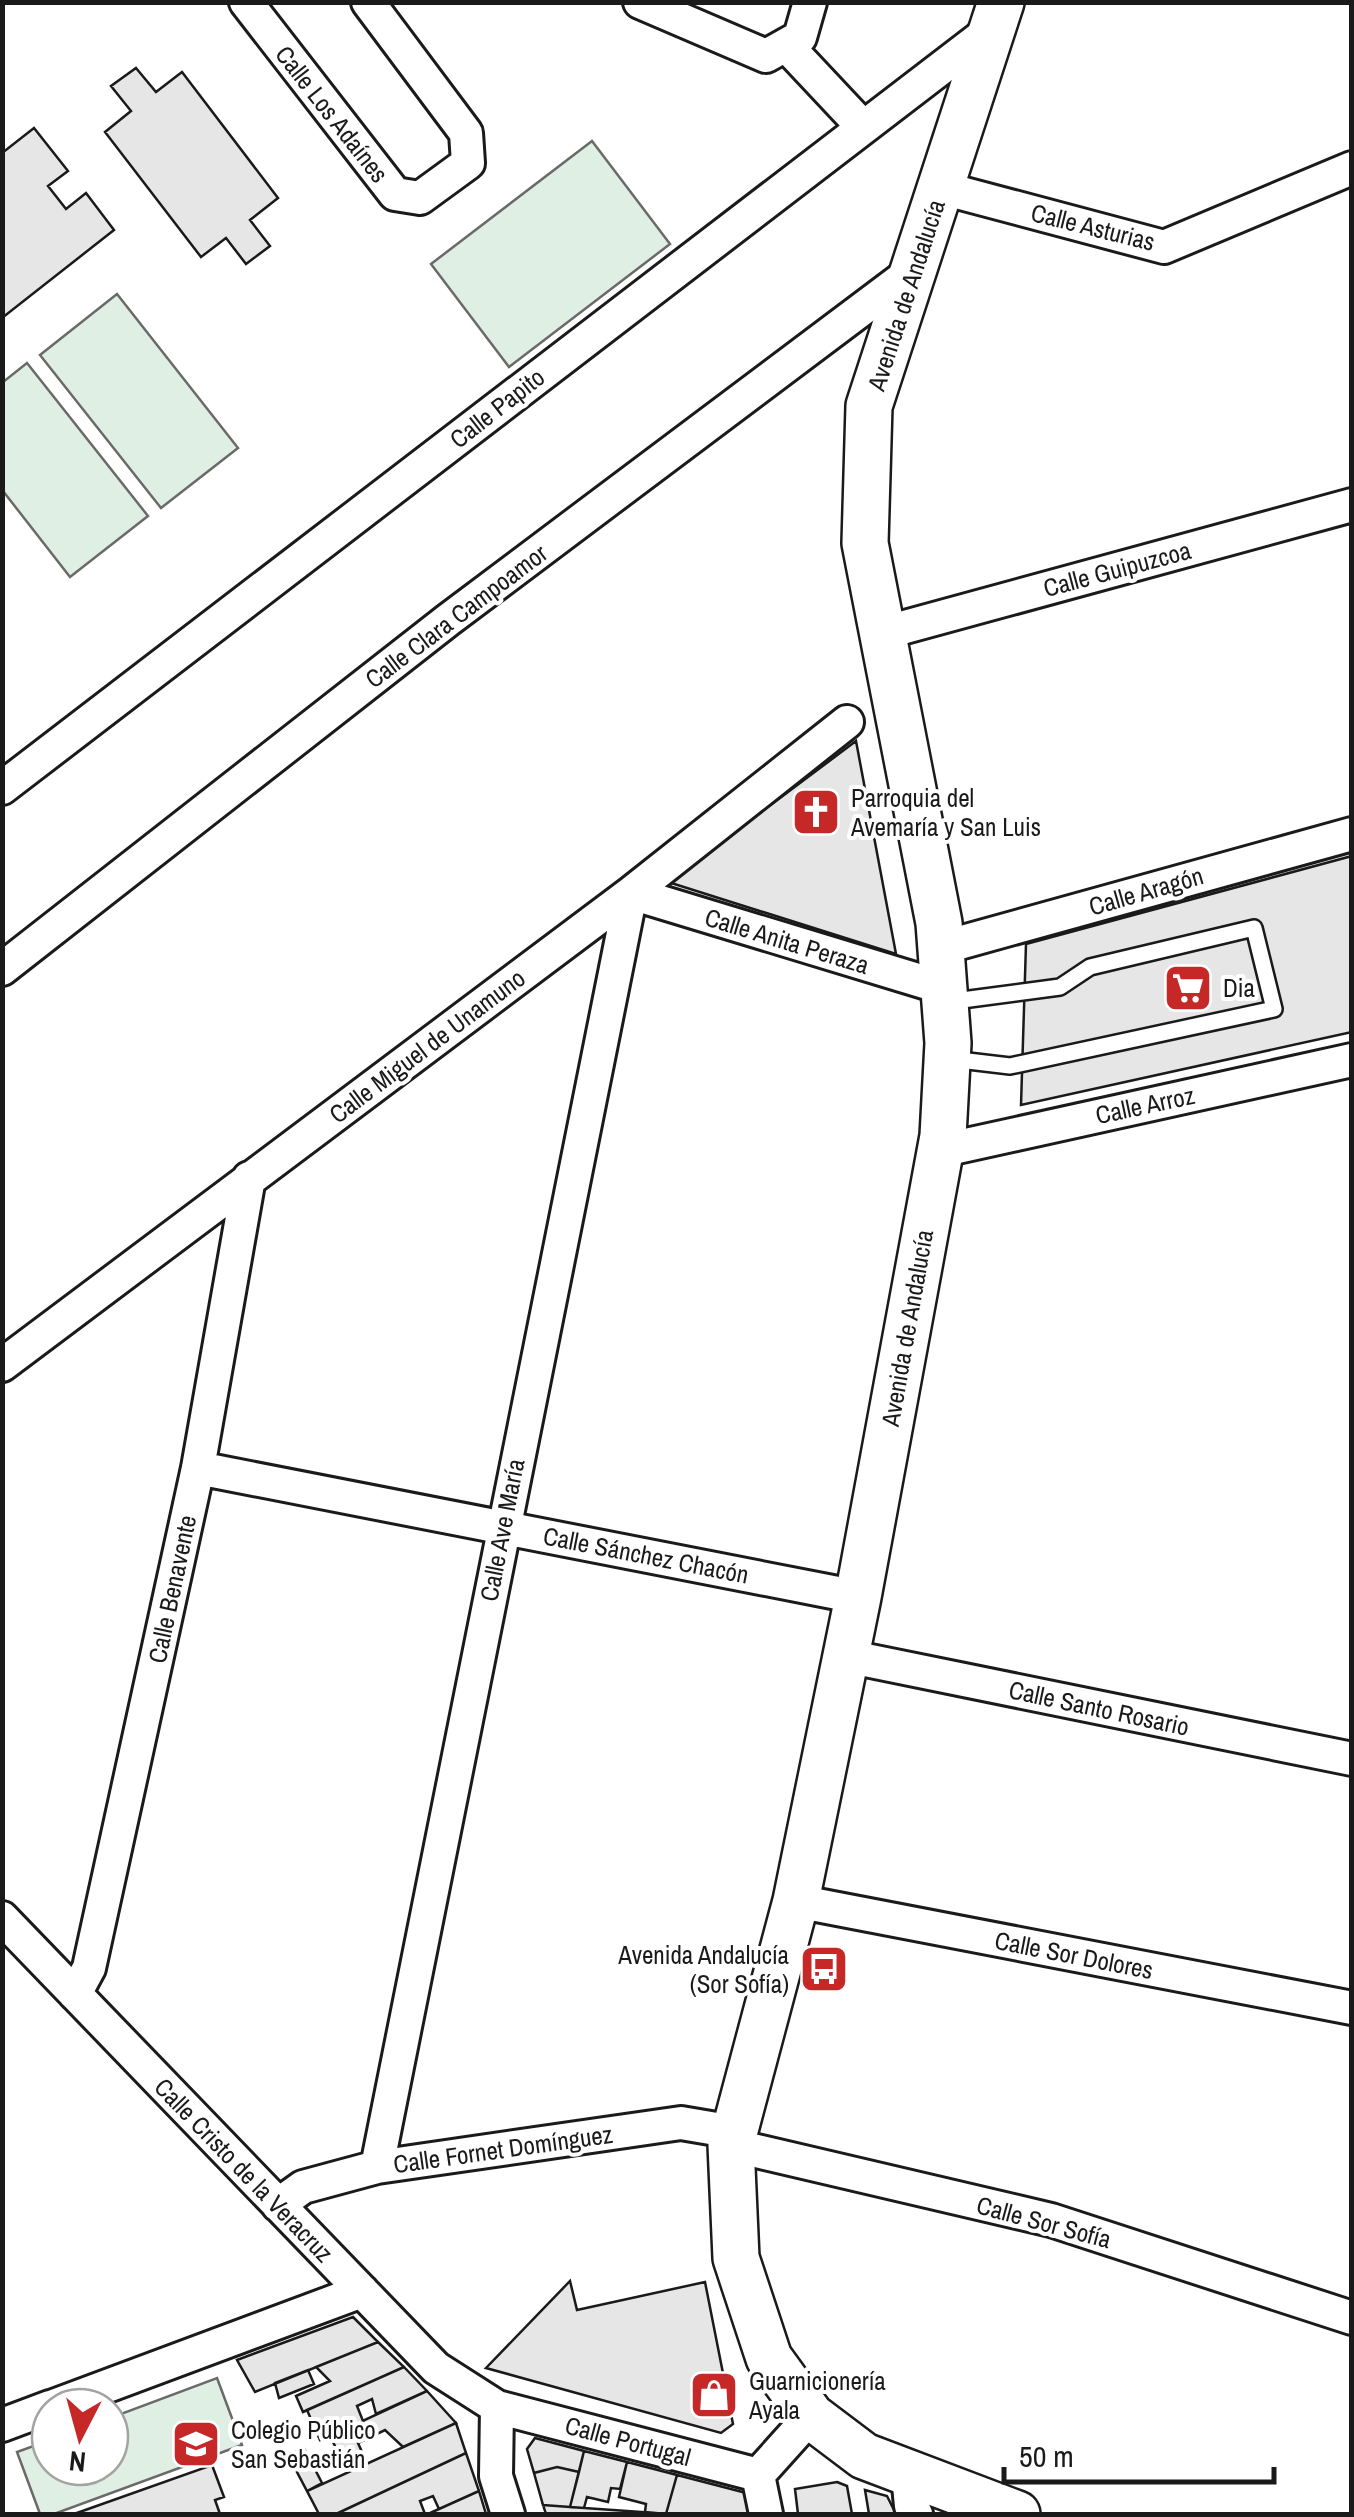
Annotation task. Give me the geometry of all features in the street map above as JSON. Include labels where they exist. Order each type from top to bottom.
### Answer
[{"type":"main road","name":"Avenida de Andalucía","points":[[996,16],[869,406],[865,542],[939,923],[947,1059],[944,1136],[858,1597],[796,1901],[732,2139],[736,2258],[769,2358],[811,2416],[912,2494],[1017,2514]]},
{"type":"street","name":"Calle Los Adaínes","points":[[246,2],[395,194],[420,198],[468,163],[466,133],[368,2]]},
{"type":"street","points":[[640,2],[766,56],[800,37],[810,2]]},
{"type":"street","name":"Calle Papito","points":[[2,788],[864,126],[996,16]]},
{"type":"street","points":[[786,45],[864,126]]},
{"type":"street","name":"Calle Asturias","points":[[942,188],[1164,247],[1352,168]]},
{"type":"street","name":"Calle Clara Campoamor","points":[[2,969],[448,620],[914,270]]},
{"type":"street","name":"Calle Guipuzcoa","points":[[883,634],[1352,505]]},
{"type":"street","name":"Calle Miguel de Unamuno","points":[[2,1365],[631,894],[847,722]]},
{"type":"street","name":"Calle Aragón","points":[[943,979],[1352,834]]},
{"type":"street","name":"Calle Anita Peraza","points":[[631,894],[943,979]]},
{"type":"street","name":"Calle Ave María","points":[[377,2167],[631,894]]},
{"type":"street","name":"Calle Arroz","points":[[939,1151],[1352,1060]]},
{"type":"street","name":"Calle Benavente","points":[[75,1994],[89,1968],[198,1468],[250,1178]]},
{"type":"street","name":"Calle Sánchez Chacón","points":[[198,1468],[858,1597]]},
{"type":"street","name":"Calle Santo Rosario","points":[[846,1656],[1352,1759]]},
{"type":"street","name":"Calle Sor Dolores","points":[[796,1901],[1352,2008]]},
{"type":"street","name":"Calle Cristo de la Veracruz","points":[[2,1918],[436,2368],[497,2407]]},
{"type":"street","name":"Calle Fornet Domínguez","points":[[278,2205],[304,2187],[377,2167],[682,2123],[732,2139]]},
{"type":"street","name":"Calle Sor Sofía","points":[[732,2139],[1051,2220],[1352,2318]]},
{"type":"street","points":[[104,2387],[362,2291]]},
{"type":"street","points":[[497,2407],[496,2476],[508,2514]]},
{"type":"street","name":"Calle Portugal","points":[[497,2407],[758,2475]]},
{"type":"street","points":[[2,2425],[30,2414]]},
{"type":"street","points":[[766,2514],[758,2475],[811,2416]]},
{"type":"lane","points":[[943,979],[1060,987],[1090,967],[1254,928],[1274,1008],[1010,1066],[947,1059]]},
{"type":"green space","points":[[592,141],[670,244],[509,367],[431,264]]},
{"type":"green space","points":[[117,294],[238,448],[161,508],[40,355]]},
{"type":"green space","points":[[27,363],[148,516],[70,577],[3,491],[3,382]]},
{"type":"green space","points":[[217,2378],[242,2445],[130,2486],[130,2411]]},
{"type":"green space","points":[[30,2447],[30,2487],[128,2487],[54,2514],[40,2514],[17,2452]]},
{"type":"building","points":[[136,68],[156,92],[182,72],[278,198],[250,220],[270,246],[246,264],[226,238],[201,257],[105,132],[131,111],[111,86]]},
{"type":"building","points":[[34,128],[68,171],[48,186],[66,209],[86,193],[114,230],[2,318],[2,153]]},
{"type":"building","name":"Parroquia del Avemaría y San Luis","points":[[856,741],[896,954],[668,882]]},
{"type":"building","name":"Dia","points":[[1352,856],[1352,1032],[1021,1105],[1026,944]]},
{"type":"building","points":[[570,2281],[577,2310],[705,2282],[733,2424],[721,2433],[486,2368]]},
{"type":"building","points":[[353,2317],[378,2342],[255,2392],[237,2360]]},
{"type":"building","points":[[378,2342],[404,2367],[303,2412],[296,2396],[330,2381],[316,2367]]},
{"type":"building","points":[[404,2367],[427,2391],[376,2414],[372,2399],[357,2406],[363,2421],[320,2440],[307,2410]]},
{"type":"building","points":[[308,2370],[314,2384],[279,2398],[275,2383]]},
{"type":"building","points":[[427,2391],[456,2423],[403,2447],[385,2430],[358,2443],[367,2463],[348,2472],[330,2436]]},
{"type":"building","points":[[456,2423],[466,2453],[336,2514],[319,2514],[307,2491]]},
{"type":"building","points":[[535,2438],[584,2451],[579,2472],[557,2467],[534,2473],[527,2449]]},
{"type":"building","points":[[304,2448],[322,2483],[307,2491],[288,2455]]},
{"type":"building","points":[[584,2451],[627,2462],[620,2489],[611,2488],[608,2502],[587,2497],[584,2508],[570,2507]]},
{"type":"building","points":[[466,2453],[479,2491],[439,2509],[433,2496],[420,2501],[425,2514],[336,2514]]},
{"type":"building","points":[[627,2462],[677,2475],[666,2514],[645,2512],[646,2504],[619,2497]]},
{"type":"building","points":[[212,2465],[224,2497],[215,2500],[220,2514],[74,2514]]},
{"type":"building","points":[[557,2467],[579,2472],[570,2507],[543,2505],[534,2473]]},
{"type":"building","points":[[677,2475],[754,2495],[758,2514],[666,2514]]},
{"type":"building","points":[[837,2482],[847,2486],[852,2514],[798,2514],[795,2489]]},
{"type":"building","points":[[865,2490],[887,2496],[896,2514],[869,2514]]},
{"type":"building","points":[[479,2491],[486,2514],[428,2514],[439,2509]]},
{"type":"building","points":[[543,2505],[570,2507],[670,2514],[546,2514]]},
{"type":"place","name":"Parroquia del Avemaría y San Luis","points":[[816,812]]},
{"type":"place","name":"Dia","points":[[1188,988]]},
{"type":"place","name":"Avenida Andalucía (Sor Sofía)","points":[[824,1969]]},
{"type":"place","name":"Guarnicionería Ayala","points":[[714,2395]]},
{"type":"place","name":"Colegio Público San Sebastián","points":[[196,2444]]}]
